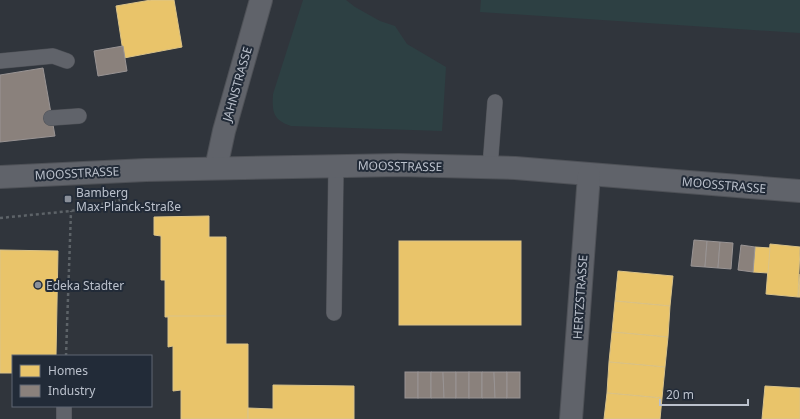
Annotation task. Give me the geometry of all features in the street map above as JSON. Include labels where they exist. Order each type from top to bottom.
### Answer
[{"type":"street","name":"JAHNSTRASSE","points":[[216,168],[224,131],[261,0]]},
{"type":"street","name":"MOOSSTRASSE","points":[[0,177],[65,173],[336,165],[490,168],[800,191]]},
{"type":"street","name":"HERTZSTRASSE","points":[[571,419],[589,175]]},
{"type":"lane","points":[[0,61],[53,56],[67,61]]},
{"type":"lane","points":[[490,168],[495,102]]},
{"type":"lane","points":[[51,118],[79,116]]},
{"type":"lane","points":[[334,313],[336,165]]},
{"type":"lane","points":[[64,407],[64,419]]},
{"type":"path","points":[[66,355],[71,211]]},
{"type":"shaded area","points":[[303,0],[346,0],[355,7],[380,21],[395,26],[407,44],[446,67],[442,131],[291,126],[280,121],[275,114],[273,94]]},
{"type":"shaded area","points":[[481,0],[800,0],[800,33],[480,12]]},
{"type":"building: Homes","points":[[151,0],[174,0],[182,47],[124,58],[116,6]]},
{"type":"building: Homes","points":[[209,216],[209,237],[226,237],[226,316],[165,317],[165,280],[161,280],[161,236],[154,235],[154,217]]},
{"type":"building: Homes","points":[[399,241],[521,241],[521,325],[399,325]]},
{"type":"building: Homes","points":[[770,244],[800,247],[798,297],[766,294]]},
{"type":"building: Homes","points":[[755,247],[770,248],[768,273],[753,272]]},
{"type":"building: Homes","points":[[0,250],[58,251],[56,355],[12,355],[12,373],[0,373]]},
{"type":"building: Homes","points":[[618,271],[673,276],[670,306],[615,301]]},
{"type":"building: Homes","points":[[800,274],[800,297],[798,297]]},
{"type":"building: Homes","points":[[615,301],[670,306],[668,337],[612,332]]},
{"type":"building: Homes","points":[[168,316],[226,316],[226,344],[248,344],[248,419],[181,419],[181,390],[173,391],[173,346],[168,347]]},
{"type":"building: Homes","points":[[612,332],[668,337],[665,367],[609,362]]},
{"type":"building: Homes","points":[[609,362],[665,367],[662,398],[607,393]]},
{"type":"building: Homes","points":[[273,385],[354,386],[354,419],[248,419],[248,408],[273,409]]},
{"type":"building: Homes","points":[[765,386],[800,388],[800,419],[762,419]]},
{"type":"building: Homes","points":[[607,393],[662,398],[660,419],[604,419]]},
{"type":"building: Industry","points":[[123,46],[127,71],[98,76],[94,51]]},
{"type":"building: Industry","points":[[43,68],[55,136],[0,142],[0,75]]},
{"type":"building: Industry","points":[[694,240],[707,241],[705,267],[691,266]]},
{"type":"building: Industry","points":[[707,241],[720,242],[718,268],[705,267]]},
{"type":"building: Industry","points":[[720,242],[733,243],[731,269],[718,268]]},
{"type":"building: Industry","points":[[741,245],[755,247],[753,272],[738,270]]},
{"type":"building: Industry","points":[[405,372],[418,372],[418,398],[405,398]]},
{"type":"building: Industry","points":[[418,372],[431,372],[431,398],[418,398]]},
{"type":"building: Industry","points":[[431,372],[443,372],[444,398],[431,398]]},
{"type":"building: Industry","points":[[443,372],[456,372],[456,398],[444,398]]},
{"type":"building: Industry","points":[[456,372],[469,372],[469,398],[456,398]]},
{"type":"building: Industry","points":[[469,372],[482,372],[482,398],[469,398]]},
{"type":"building: Industry","points":[[482,372],[494,372],[495,398],[482,398]]},
{"type":"building: Industry","points":[[494,372],[507,372],[507,398],[495,398]]},
{"type":"building: Industry","points":[[507,372],[520,372],[520,398],[507,398]]},
{"type":"place","name":"Bamberg Max-Planck-Straße","points":[[68,199]]},
{"type":"place","name":"Edeka Stadter","points":[[38,285]]}]
